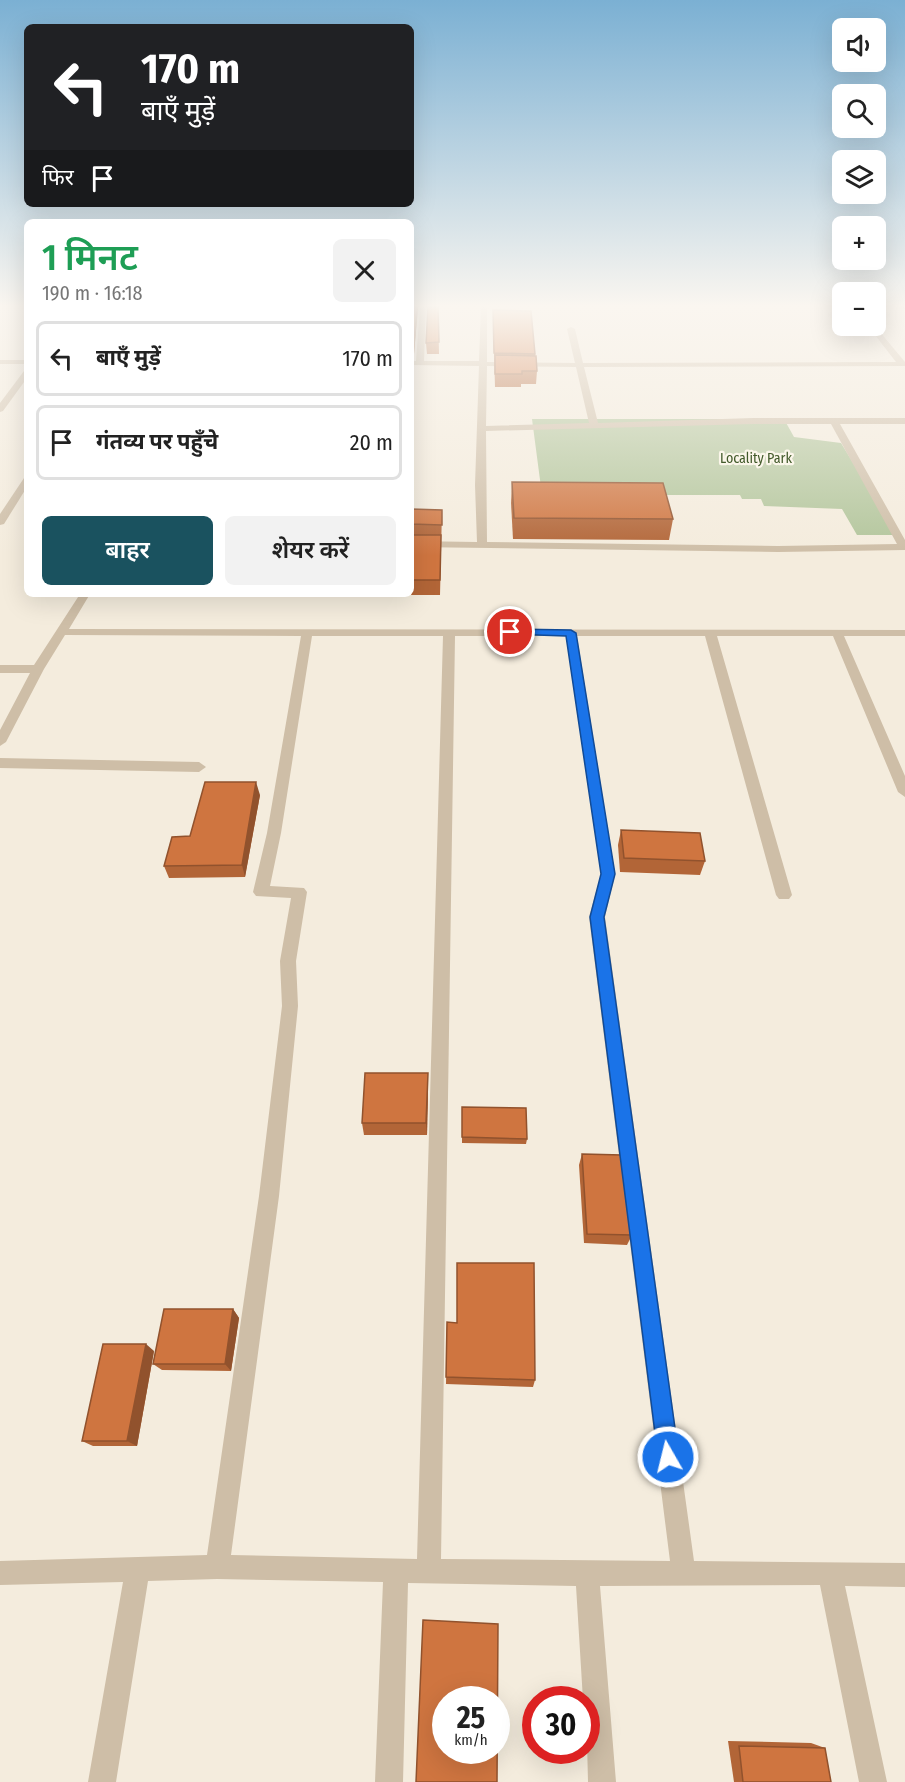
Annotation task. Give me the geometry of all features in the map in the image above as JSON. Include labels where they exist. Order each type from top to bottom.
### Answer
[{"type":"street","points":[[0,409],[14,390]]},
{"type":"street","points":[[482,545],[483,390]]},
{"type":"street","points":[[585,390],[594,425]]},
{"type":"street","points":[[481,429],[834,421],[905,422]]},
{"type":"street","points":[[414,544],[778,549],[904,547],[834,421]]},
{"type":"street","points":[[0,495],[22,495]]},
{"type":"street","points":[[0,522],[22,495]]},
{"type":"street","points":[[0,742],[38,669],[83,597]]},
{"type":"street","points":[[429,1571],[449,631]]},
{"type":"street","points":[[62,632],[905,633]]},
{"type":"street","points":[[217,1567],[269,1196],[290,1006],[288,961],[299,892],[261,892],[274,833],[308,632]]},
{"type":"street","points":[[571,633],[608,874],[597,917],[684,1574]]},
{"type":"street","points":[[710,633],[784,895]]},
{"type":"street","points":[[837,633],[905,792]]},
{"type":"street","points":[[0,669],[38,669]]},
{"type":"street","points":[[0,764],[199,767]]},
{"type":"street","points":[[0,1573],[217,1567],[587,1574],[905,1575]]},
{"type":"street","points":[[102,1782],[137,1571]]},
{"type":"street","points":[[389,1782],[396,1571]]},
{"type":"street","points":[[830,1573],[873,1782]]},
{"type":"street","points":[[587,1574],[602,1782]]},
{"type":"green space","name":"Locality Park","points":[[532,419],[784,419],[794,437],[841,443],[897,535],[857,535],[842,509],[764,506],[761,499],[742,499],[740,495],[542,495]]},
{"type":"building","points":[[512,482],[663,483],[673,519],[514,518]]},
{"type":"building","points":[[414,509],[442,510],[442,525],[414,524]]},
{"type":"building","points":[[414,535],[441,535],[440,580],[414,580]]},
{"type":"building","points":[[205,782],[256,782],[242,865],[164,866],[172,837],[190,836]]},
{"type":"building","points":[[621,830],[700,833],[705,861],[624,858]]},
{"type":"building","points":[[365,1073],[428,1073],[426,1123],[362,1123]]},
{"type":"building","points":[[462,1107],[526,1108],[527,1139],[462,1137]]},
{"type":"building","points":[[582,1154],[622,1155],[632,1235],[587,1234]]},
{"type":"building","points":[[457,1263],[534,1263],[535,1380],[446,1377],[447,1322],[457,1323]]},
{"type":"building","points":[[164,1309],[233,1309],[225,1364],[153,1364]]},
{"type":"building","points":[[103,1344],[146,1344],[127,1441],[82,1441]]},
{"type":"building","points":[[423,1620],[498,1624],[498,1686],[432,1686],[432,1764],[497,1764],[497,1782],[416,1782]]},
{"type":"building","points":[[739,1746],[825,1748],[831,1782],[743,1782]]},
{"type":"route","points":[[510,632],[571,633],[608,874],[597,917],[668,1457]]}]
